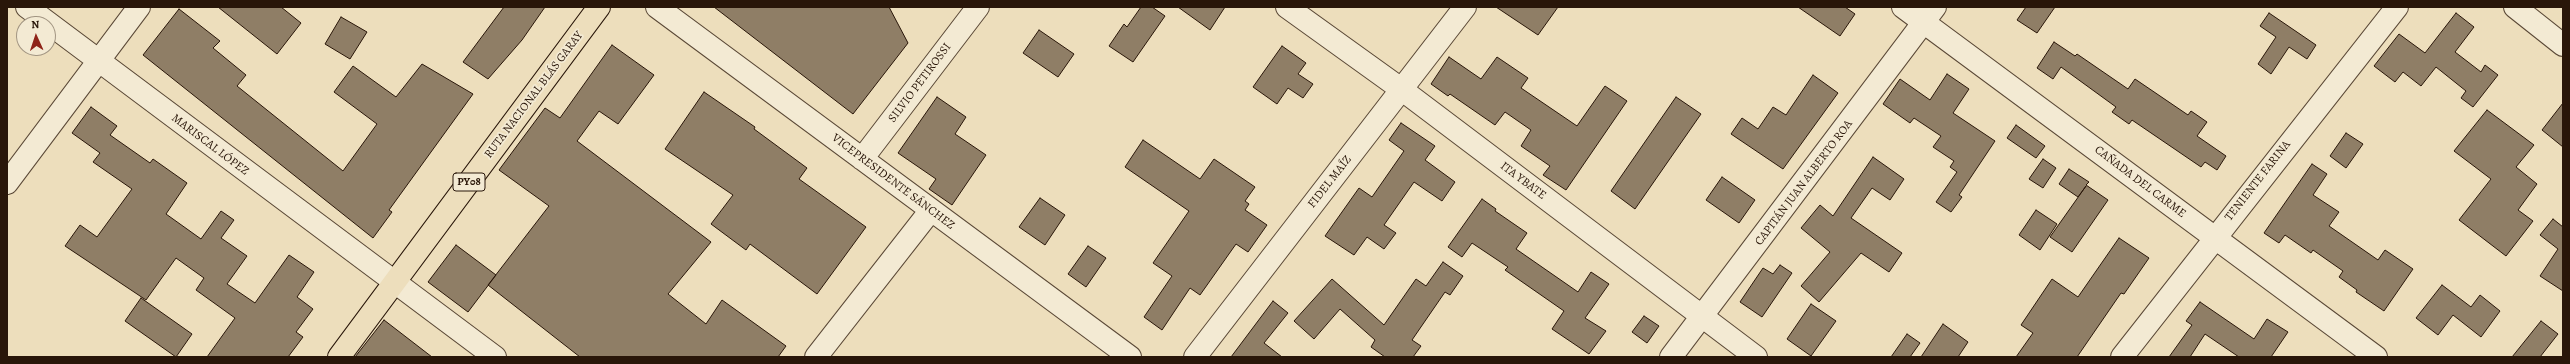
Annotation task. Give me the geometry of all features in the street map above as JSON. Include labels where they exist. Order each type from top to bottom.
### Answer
[{"type":"highway","name":"RUTA NACIONAL BLÁS GARAY","points":[[339,357],[599,7]]},
{"type":"street","name":"MARISCAL LÓPEZ","points":[[27,7],[394,283],[495,357]]},
{"type":"street","points":[[7,183],[139,7]]},
{"type":"street","name":"SILVIO PETIROSSI","points":[[862,159],[978,7]]},
{"type":"street","name":"ITA YBATE","points":[[1287,7],[1401,89],[1756,357]]},
{"type":"street","name":"FIDEL MAÍZ","points":[[1195,357],[1465,7]]},
{"type":"street","name":"CAÑADA DEL CARME","points":[[1903,7],[1929,14],[2214,237],[2376,357]]},
{"type":"street","name":"TENIENTE FARINA","points":[[2122,357],[2214,237],[2396,7]]},
{"type":"street","points":[[2515,7],[2563,45]]},
{"type":"street","name":"VICEPRESIDENTE SÁNCHEZ","points":[[666,9],[862,159],[1130,357]]},
{"type":"street","name":"CAPITÁN JUAN ALBERTO ROA","points":[[1671,357],[1704,317],[1929,14]]},
{"type":"street","points":[[816,357],[931,210]]},
{"type":"building","points":[[218,7],[281,7],[301,23],[277,54]]},
{"type":"building","points":[[504,7],[545,7],[522,40],[488,79],[463,62]]},
{"type":"building","points":[[714,7],[889,7],[908,43],[853,114]]},
{"type":"building","points":[[1141,7],[1152,7],[1165,16],[1133,62],[1109,46],[1124,24],[1127,27]]},
{"type":"building","points":[[1178,7],[1225,7],[1210,30]]},
{"type":"building","points":[[1496,7],[1558,7],[1538,35]]},
{"type":"building","points":[[1798,7],[1845,7],[1855,14],[1840,36]]},
{"type":"building","points":[[2026,7],[2055,7],[2037,33],[2017,20]]},
{"type":"building","points":[[179,9],[220,41],[213,48],[246,75],[237,86],[343,171],[377,124],[334,92],[353,66],[396,97],[422,64],[473,94],[389,210],[392,212],[373,238],[143,55]]},
{"type":"building","points":[[2269,13],[2316,45],[2307,59],[2289,47],[2271,74],[2258,64],[2276,37],[2260,26]]},
{"type":"building","points":[[2456,13],[2474,27],[2455,52],[2481,72],[2485,65],[2498,75],[2473,107],[2461,98],[2466,91],[2436,67],[2421,86],[2403,72],[2395,82],[2374,66],[2399,34],[2425,53]]},
{"type":"building","points":[[341,17],[367,32],[350,59],[325,44]]},
{"type":"building","points":[[1039,30],[1074,54],[1058,77],[1023,53]]},
{"type":"building","points":[[2054,42],[2075,56],[2077,54],[2128,89],[2135,79],[2188,115],[2191,111],[2207,122],[2197,136],[2226,156],[2217,170],[2205,162],[2201,167],[2132,120],[2129,124],[2112,112],[2116,107],[2061,67],[2053,79],[2037,68]]},
{"type":"building","points":[[612,45],[654,75],[618,124],[599,111],[577,141],[711,242],[668,294],[706,324],[722,300],[786,346],[778,357],[580,357],[488,285],[549,206],[499,170],[545,108],[560,118]]},
{"type":"building","points":[[1282,46],[1306,63],[1298,74],[1313,84],[1303,98],[1288,88],[1277,104],[1253,87]]},
{"type":"building","points":[[1449,57],[1481,79],[1497,57],[1528,78],[1521,88],[1577,126],[1605,86],[1627,101],[1566,190],[1543,175],[1550,166],[1521,146],[1531,130],[1505,112],[1495,125],[1450,94],[1448,96],[1431,84]]},
{"type":"building","points":[[1947,74],[1969,89],[1953,113],[1995,141],[1959,195],[1962,197],[1951,212],[1936,202],[1957,172],[1950,167],[1954,161],[1933,147],[1941,136],[1914,118],[1910,123],[1883,104],[1900,79],[1930,100]]},
{"type":"building","points":[[1813,75],[1838,93],[1783,169],[1731,134],[1742,118],[1758,129],[1773,107],[1786,115]]},
{"type":"building","points":[[704,92],[755,127],[754,129],[807,168],[799,179],[866,227],[817,294],[750,244],[746,250],[711,224],[733,195],[665,149]]},
{"type":"building","points":[[937,97],[966,117],[955,134],[986,155],[952,205],[929,189],[936,179],[898,153]]},
{"type":"building","points":[[1676,97],[1701,114],[1635,209],[1611,191]]},
{"type":"building","points":[[2563,103],[2563,147],[2542,130]]},
{"type":"building","points":[[91,107],[117,126],[110,135],[150,163],[153,159],[187,183],[166,214],[201,239],[221,211],[234,220],[221,238],[247,256],[227,284],[255,303],[289,255],[314,272],[297,297],[313,309],[296,332],[303,337],[288,357],[207,357],[235,318],[196,290],[204,278],[176,258],[146,300],[65,246],[80,225],[97,237],[132,189],[93,162],[100,153],[72,133]]},
{"type":"building","points":[[2487,110],[2534,145],[2516,167],[2537,184],[2518,210],[2533,221],[2506,256],[2459,220],[2491,179],[2454,151]]},
{"type":"building","points":[[1401,123],[1435,146],[1425,160],[1455,182],[1442,201],[1414,182],[1384,225],[1396,233],[1384,249],[1367,237],[1354,255],[1325,236],[1359,188],[1372,197],[1404,151],[1389,140]]},
{"type":"building","points":[[2016,125],[2045,146],[2036,158],[2007,138]]},
{"type":"building","points":[[2346,133],[2363,144],[2346,168],[2330,156]]},
{"type":"building","points":[[1143,140],[1200,179],[1214,159],[1255,187],[1245,201],[1249,204],[1245,210],[1267,225],[1248,252],[1236,244],[1200,295],[1190,288],[1162,330],[1144,317],[1172,276],[1153,263],[1189,211],[1125,167]]},
{"type":"building","points":[[1873,157],[1904,179],[1890,200],[1872,188],[1851,218],[1902,253],[1889,272],[1861,253],[1819,302],[1801,286],[1830,252],[1801,228],[1820,205],[1833,216]]},
{"type":"building","points":[[2043,159],[2056,168],[2043,188],[2029,179]]},
{"type":"building","points":[[2312,164],[2327,174],[2313,195],[2339,212],[2329,226],[2378,260],[2385,250],[2413,269],[2384,311],[2356,292],[2357,290],[2339,277],[2343,271],[2313,250],[2311,253],[2285,235],[2279,243],[2264,233]]},
{"type":"building","points":[[2069,169],[2089,182],[2086,185],[2108,200],[2072,252],[2050,237],[2086,186],[2078,197],[2059,184]]},
{"type":"building","points":[[1722,177],[1755,200],[1739,223],[1706,200]]},
{"type":"building","points":[[1040,198],[1065,215],[1045,245],[1019,227]]},
{"type":"building","points":[[1482,199],[1496,209],[1495,211],[1527,233],[1516,249],[1578,292],[1591,272],[1609,284],[1585,318],[1606,331],[1589,354],[1552,329],[1564,311],[1505,270],[1508,267],[1472,243],[1462,257],[1448,247]]},
{"type":"building","points":[[2036,210],[2057,224],[2040,250],[2019,235]]},
{"type":"building","points":[[2553,219],[2563,227],[2563,291],[2540,276],[2558,249],[2540,235]]},
{"type":"building","points":[[2119,238],[2149,258],[2124,294],[2121,293],[2077,357],[2016,357],[2033,333],[2021,325],[2052,279],[2078,297]]},
{"type":"building","points":[[456,245],[496,275],[468,312],[428,282]]},
{"type":"building","points":[[1088,246],[1106,258],[1086,287],[1068,274]]},
{"type":"building","points":[[1443,262],[1463,276],[1450,295],[1445,292],[1412,340],[1421,346],[1413,357],[1385,357],[1371,347],[1375,340],[1340,309],[1314,339],[1294,321],[1332,279],[1384,325],[1416,279],[1426,286]]},
{"type":"building","points":[[1780,265],[1792,273],[1762,317],[1740,302],[1763,268],[1773,274]]},
{"type":"building","points":[[2442,285],[2471,307],[2480,295],[2500,311],[2481,337],[2453,315],[2438,335],[2416,318]]},
{"type":"building","points":[[141,298],[192,334],[176,357],[125,321]]},
{"type":"building","points":[[1273,301],[1288,313],[1264,343],[1282,357],[1231,357]]},
{"type":"building","points":[[2200,302],[2254,339],[2267,319],[2288,332],[2271,357],[2239,357],[2205,334],[2190,357],[2169,357],[2192,325],[2186,321]]},
{"type":"building","points":[[1811,304],[1836,321],[1811,356],[1787,339]]},
{"type":"building","points":[[1644,316],[1659,326],[1647,343],[1632,332]]},
{"type":"building","points":[[384,320],[432,357],[355,357]]},
{"type":"building","points":[[2541,321],[2558,334],[2540,357],[2512,357]]},
{"type":"building","points":[[1943,324],[1968,342],[1958,357],[1921,357]]},
{"type":"building","points":[[1907,334],[1920,343],[1910,357],[1891,357]]}]
